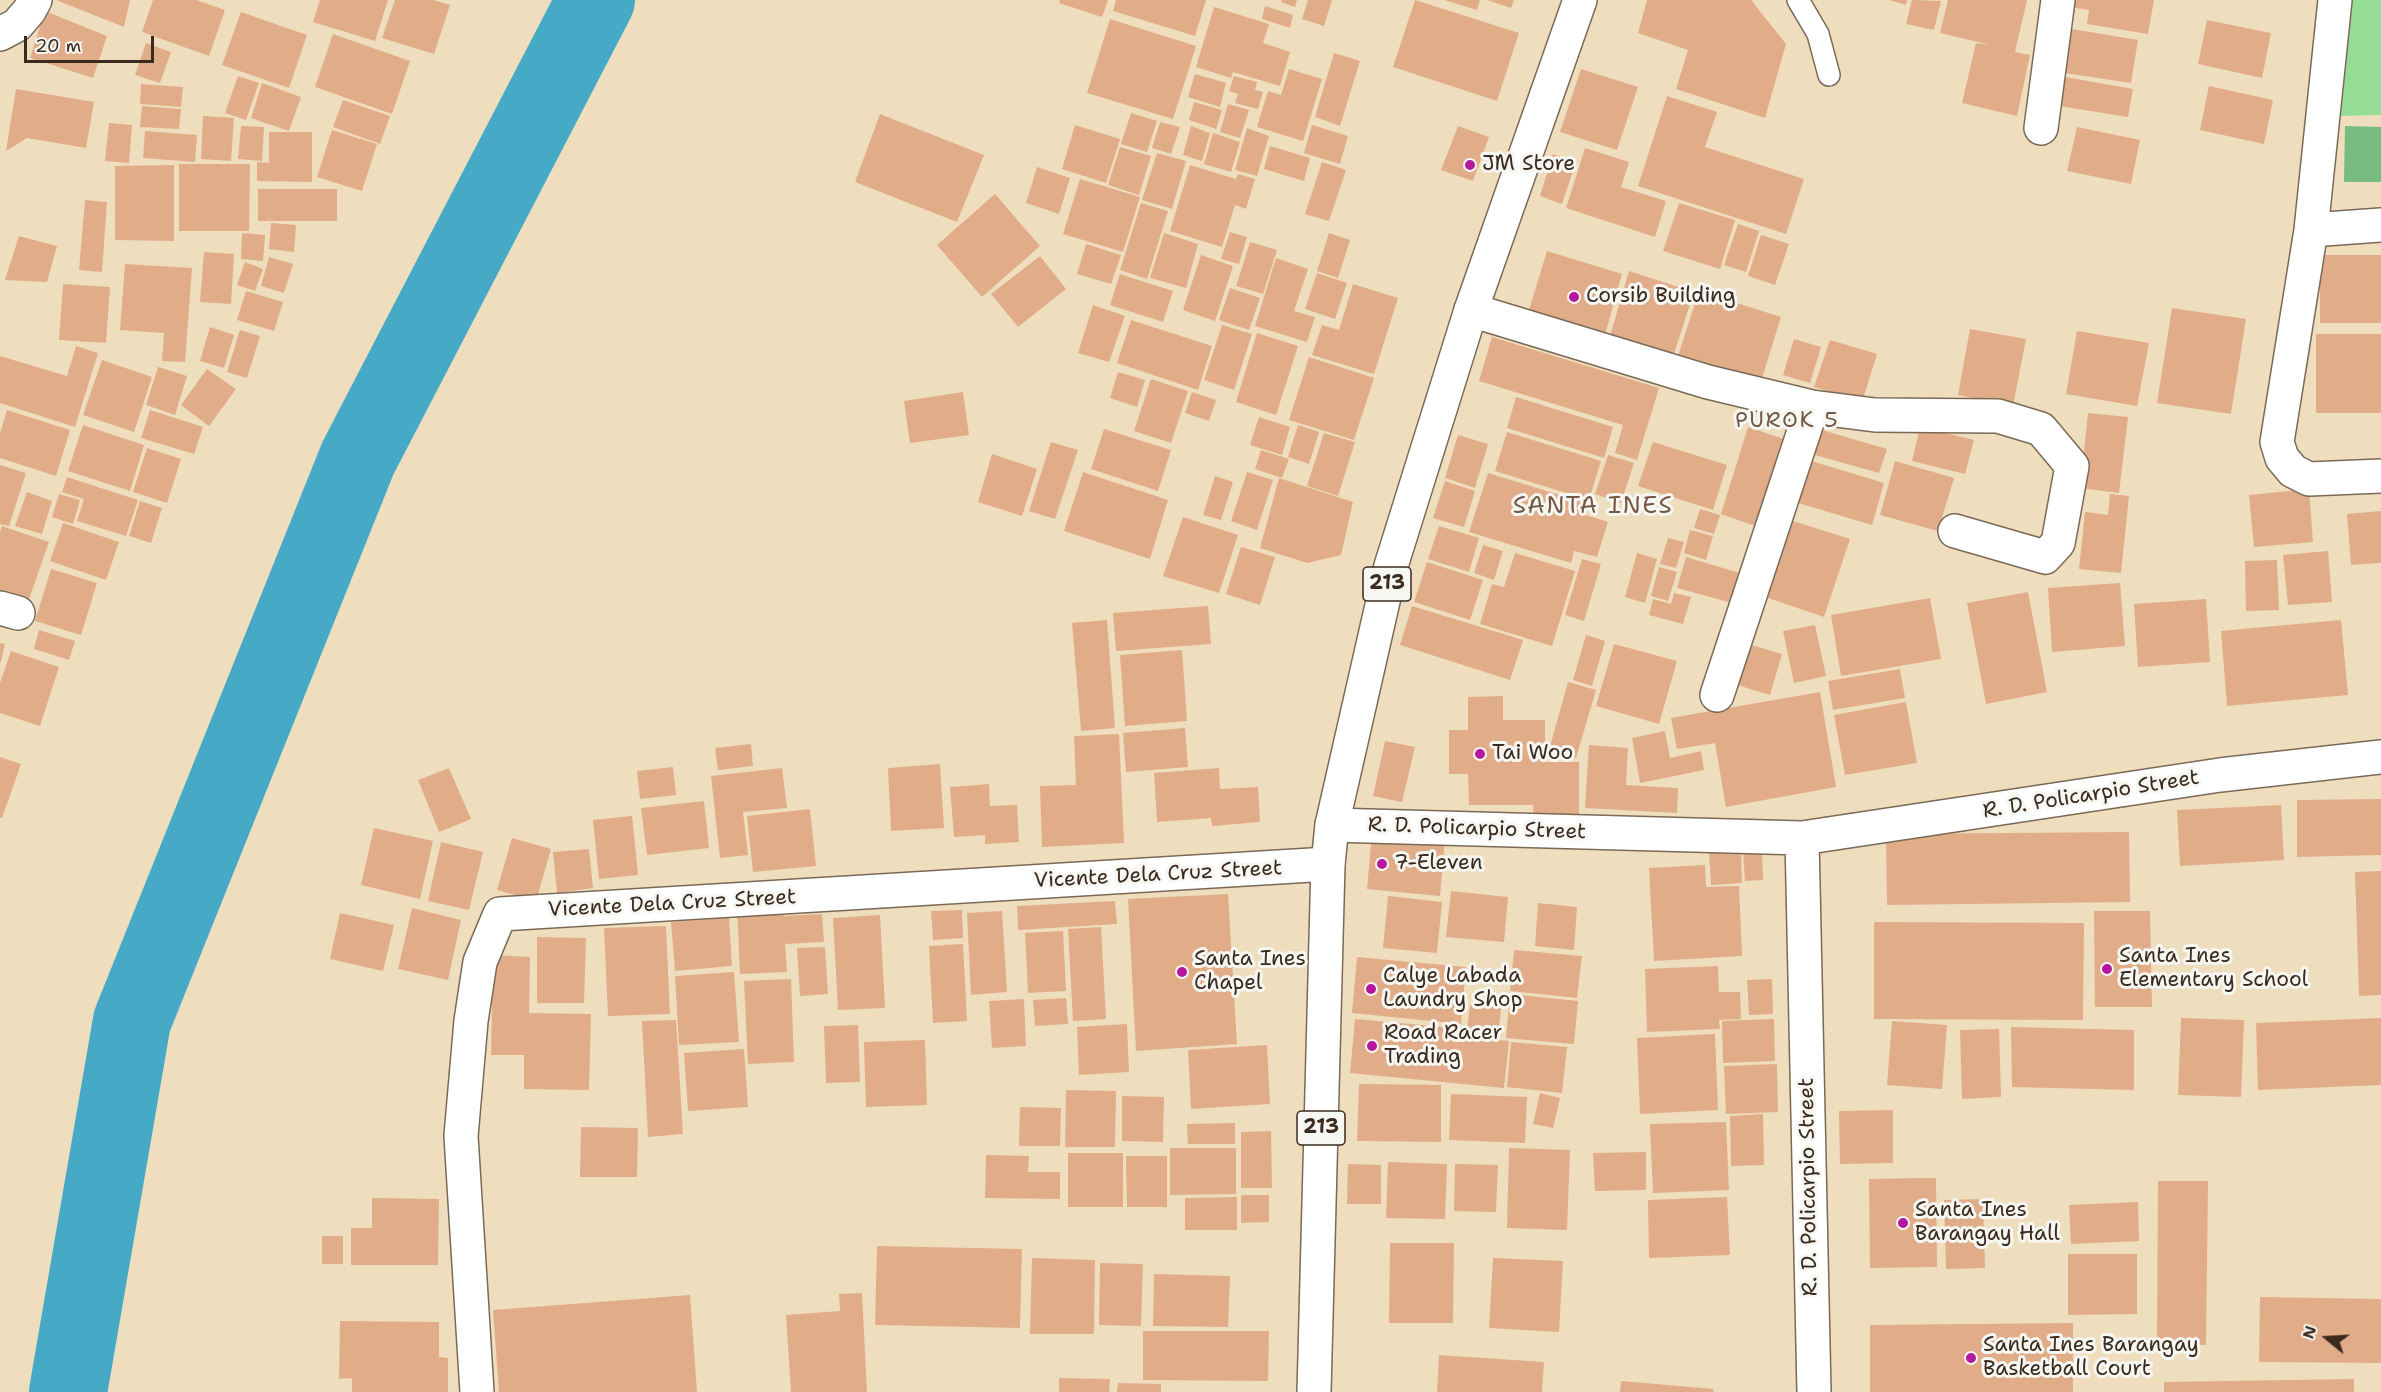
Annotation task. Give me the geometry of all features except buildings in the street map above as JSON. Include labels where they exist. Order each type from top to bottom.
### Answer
[{"type":"street","points":[[0,34],[16,25],[29,11],[35,0]]},
{"type":"street","name":"213","points":[[1314,1392],[1328,864],[1332,825],[1391,566],[1471,310],[1580,0]]},
{"type":"street","points":[[2041,128],[2058,0]]},
{"type":"street","points":[[2335,0],[2311,230],[2280,411],[2277,442],[2282,458],[2293,471],[2309,479],[2381,476]]},
{"type":"street","points":[[2311,230],[2381,225]]},
{"type":"street","points":[[1471,310],[1708,382],[1812,407],[1875,415],[1998,416],[2041,429],[2072,466],[2058,543],[2045,557],[1955,531]]},
{"type":"street","points":[[1717,695],[1812,407]]},
{"type":"street","name":"R. D. Policarpio Street","points":[[1332,825],[1802,838],[2220,775],[2381,757]]},
{"type":"street","name":"R. D. Policarpio Street","points":[[1802,838],[1814,1392]]},
{"type":"street","name":"Vicente Dela Cruz Street","points":[[477,1392],[461,1136],[471,1021],[480,962],[500,914],[1328,864]]},
{"type":"lane","points":[[1798,0],[1818,34],[1829,75]]},
{"type":"green space","points":[[2344,0],[2381,0],[2381,115],[2332,116]]},
{"type":"green space","points":[[2345,126],[2381,127],[2381,182],[2344,182]]},
{"type":"waterway","points":[[68,1392],[132,1021],[358,458],[596,0]]},
{"type":"place","name":"JM Store","points":[[1470,165]]},
{"type":"place","name":"Corsib Building","points":[[1574,297]]},
{"type":"place","name":"Tai Woo","points":[[1480,754]]},
{"type":"place","name":"7-Eleven","points":[[1382,864]]},
{"type":"place","name":"Santa Ines Elementary School","points":[[2107,969]]},
{"type":"place","name":"Santa Ines Chapel","points":[[1182,972]]},
{"type":"place","name":"Calye Labada Laundry Shop","points":[[1371,989]]},
{"type":"place","name":"Road Racer Trading","points":[[1372,1046]]},
{"type":"place","name":"Santa Ines Barangay Hall","points":[[1903,1223]]},
{"type":"place","name":"Santa Ines Barangay Basketball Court","points":[[1971,1358]]},
{"type":"district","name":"PUROK 5","points":[[1787,421]]},
{"type":"district","name":"SANTA INES","points":[[1593,507]]}]
